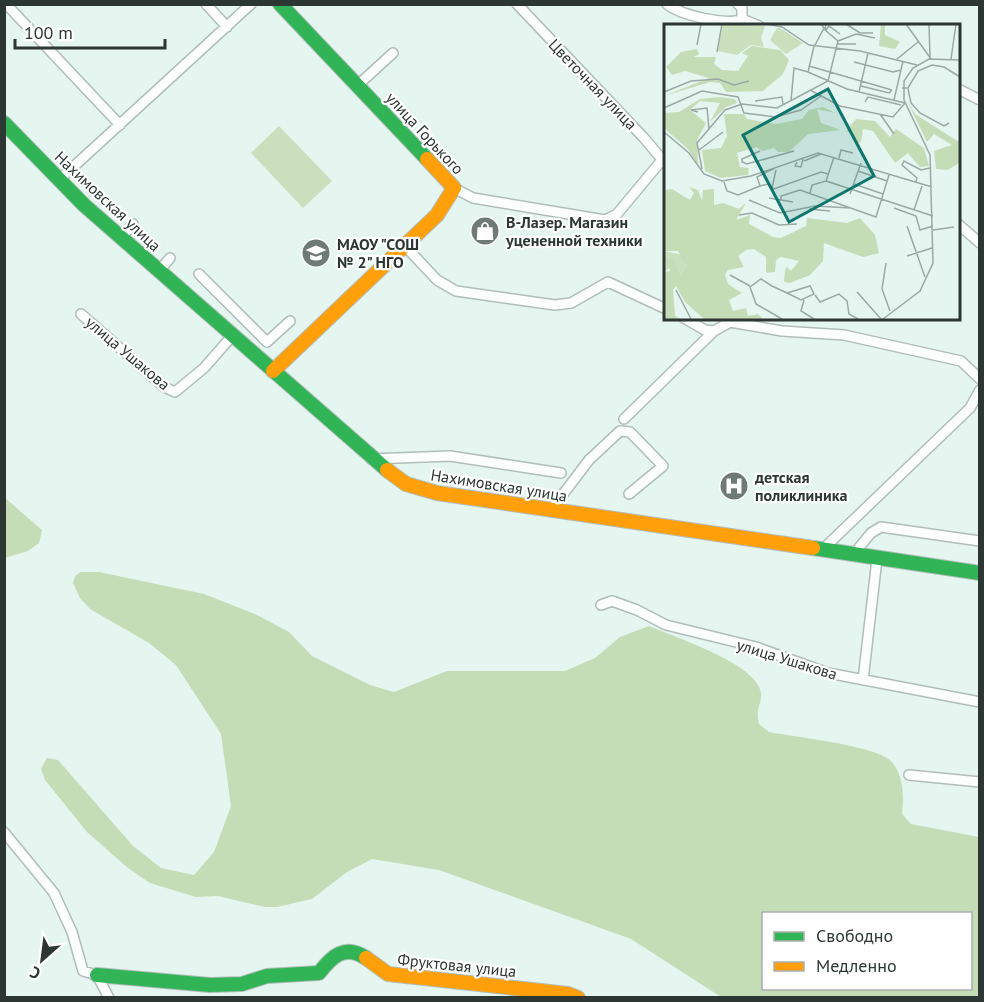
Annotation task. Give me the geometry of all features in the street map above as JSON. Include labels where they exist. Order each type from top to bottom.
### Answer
[{"type":"main road","name":"улица Горького","points":[[280,4],[454,188]]},
{"type":"main road","name":"Нахимовская улица","points":[[4,123],[59,180],[121,238],[370,459],[396,479],[421,489],[551,510],[980,573]]},
{"type":"main road","points":[[273,371],[406,247],[437,215],[454,188]]},
{"type":"main road","name":"Фруктовая улица","points":[[97,975],[210,985],[242,984],[267,976],[319,973],[330,958],[343,951],[358,953],[388,974],[491,984],[568,994],[578,998]]},
{"type":"street","points":[[6,4],[120,125]]},
{"type":"street","points":[[206,4],[227,27]]},
{"type":"street","points":[[59,180],[251,4]]},
{"type":"street","name":"Цветочная улица","points":[[517,4],[664,162]]},
{"type":"street","points":[[667,4],[678,13],[726,23],[742,19],[754,24]]},
{"type":"street","points":[[738,4],[742,8],[742,19]]},
{"type":"street","points":[[358,85],[393,53]]},
{"type":"street","points":[[960,90],[980,100]]},
{"type":"street","name":"улица Горького","points":[[454,188],[473,198],[605,220],[617,214],[664,162]]},
{"type":"street","points":[[121,238],[133,224]]},
{"type":"street","points":[[960,226],[980,243]]},
{"type":"street","points":[[406,247],[437,280],[456,291],[555,305],[571,303],[608,282],[664,308]]},
{"type":"street","points":[[159,271],[170,258]]},
{"type":"street","points":[[199,274],[267,342],[290,321]]},
{"type":"street","name":"улица Ушакова","points":[[81,314],[164,387],[175,392],[204,368],[232,336]]},
{"type":"street","points":[[688,320],[705,330],[714,331]]},
{"type":"street","points":[[624,419],[714,331],[730,322],[782,331],[844,335],[961,361],[980,379]]},
{"type":"street","points":[[821,551],[962,416],[980,390]]},
{"type":"street","points":[[551,510],[589,460],[620,431],[630,432],[663,466],[629,495]]},
{"type":"street","points":[[370,459],[450,456],[561,473]]},
{"type":"street","points":[[852,556],[871,533],[881,527],[980,541]]},
{"type":"street","points":[[863,680],[877,559]]},
{"type":"street","name":"улица Ушакова","points":[[601,606],[612,601],[637,610],[666,625],[756,647],[828,673],[980,702]]},
{"type":"street","points":[[909,775],[980,782]]},
{"type":"street","points":[[4,832],[54,893],[72,932],[83,971],[97,975],[109,998]]},
{"type":"green space","points":[[279,126],[332,181],[303,208],[251,153]]},
{"type":"green space","points":[[4,497],[42,530],[39,543],[28,551],[5,558]]},
{"type":"green space","points":[[81,572],[99,572],[204,594],[257,615],[289,632],[312,656],[370,685],[394,692],[447,671],[565,671],[595,658],[620,637],[649,626],[695,644],[731,662],[756,682],[761,693],[759,724],[769,732],[852,746],[882,755],[891,761],[901,779],[902,814],[911,824],[979,837],[979,997],[721,997],[631,939],[439,870],[372,859],[347,872],[312,899],[277,907],[265,907],[218,896],[196,897],[150,883],[128,868],[87,832],[45,780],[41,769],[47,758],[58,760],[133,846],[161,868],[194,875],[214,852],[231,806],[221,734],[176,665],[149,643],[90,609],[80,598],[73,583],[75,576]]},
{"type":"traffic: fast","points":[[280,4],[427,159]]},
{"type":"traffic: fast","points":[[4,123],[84,205],[387,470]]},
{"type":"traffic: fast","points":[[813,548],[980,573]]},
{"type":"traffic: fast","points":[[97,975],[210,985],[242,984],[267,976],[319,973],[334,957],[345,952],[352,952],[366,958]]},
{"type":"traffic: slow","points":[[273,371],[437,215],[454,188],[427,159]]},
{"type":"traffic: slow","points":[[387,470],[406,484],[437,493],[813,548]]},
{"type":"traffic: slow","points":[[366,958],[388,974],[568,994],[578,998]]},
{"type":"place","name":"В-Лазер. Магазин уцененной техники","points":[[485,231]]},
{"type":"place","name":"МАОУ \"СОШ № 2\" НГО","points":[[316,253]]},
{"type":"place","name":"детская поликлиника","points":[[734,486]]}]
